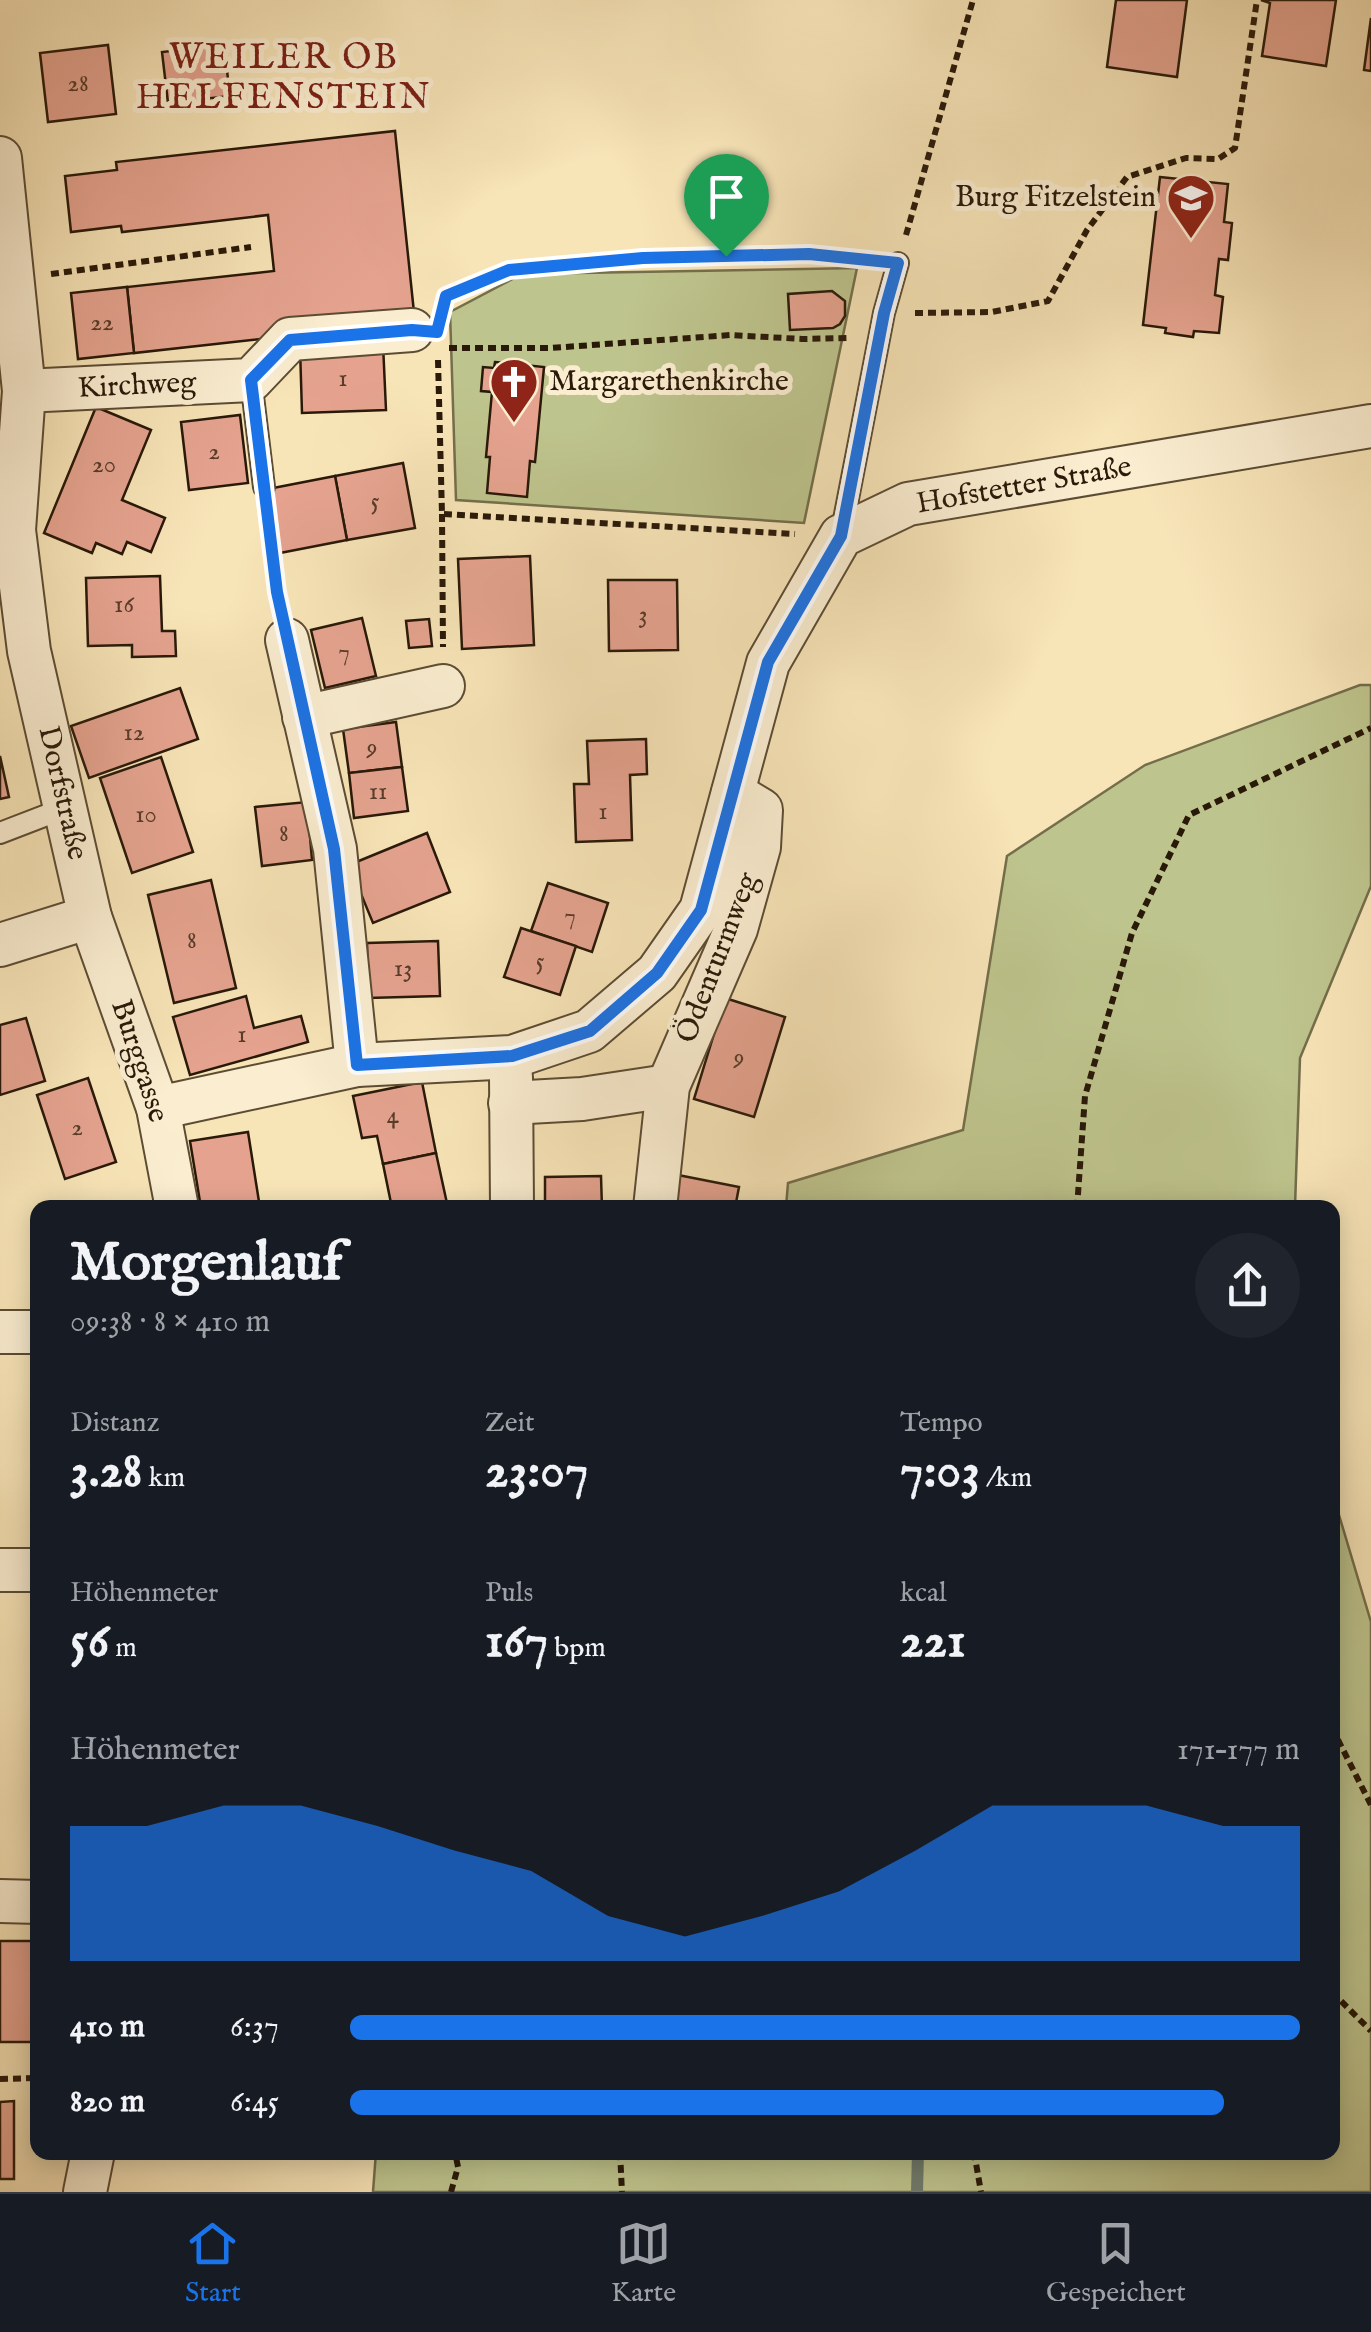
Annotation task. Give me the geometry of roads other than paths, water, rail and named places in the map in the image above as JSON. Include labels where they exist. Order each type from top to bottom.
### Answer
[{"type":"street","name":"Dorfstraße","points":[[0,158],[24,391],[14,530],[15,652],[65,808],[90,917]]},
{"type":"street","points":[[251,380],[290,340],[424,331]]},
{"type":"street","name":"Kirchweg","points":[[24,391],[251,380]]},
{"type":"street","name":"Hofstetter Straße","points":[[841,536],[908,504],[1371,426]]},
{"type":"street","points":[[733,793],[768,662],[841,536]]},
{"type":"street","points":[[287,640],[334,849],[357,1065]]},
{"type":"street","points":[[304,717],[443,686]]},
{"type":"street","name":"Ödenturmweg","points":[[158,1108],[357,1065],[512,1056],[590,1031],[657,973],[701,910],[733,793],[761,810],[758,847],[736,929],[668,1086],[656,1200]]},
{"type":"street","points":[[0,944],[90,917]]},
{"type":"street","name":"Burggasse","points":[[90,917],[158,1108],[175,1200]]},
{"type":"street","points":[[512,1056],[512,1200]]},
{"type":"street","points":[[510,1103],[582,1099],[668,1086]]},
{"type":"street","points":[[0,1332],[30,1332]]},
{"type":"street","points":[[0,1570],[30,1570]]},
{"type":"street","points":[[0,1900],[30,1902]]},
{"type":"street","points":[[85,2192],[92,2160]]},
{"type":"lane","points":[[841,536],[884,313],[898,263]]},
{"type":"lane","points":[[251,380],[264,487]]},
{"type":"lane","points":[[0,833],[65,808]]},
{"type":"waterway","points":[[917,2192],[918,2160]]},
{"type":"place","name":"Burg Fitzelstein","points":[[1191,240]]},
{"type":"place","name":"Margarethenkirche","points":[[514,424]]},
{"type":"district","name":"WEILER OB HELFENSTEIN","points":[[284,78]]}]
